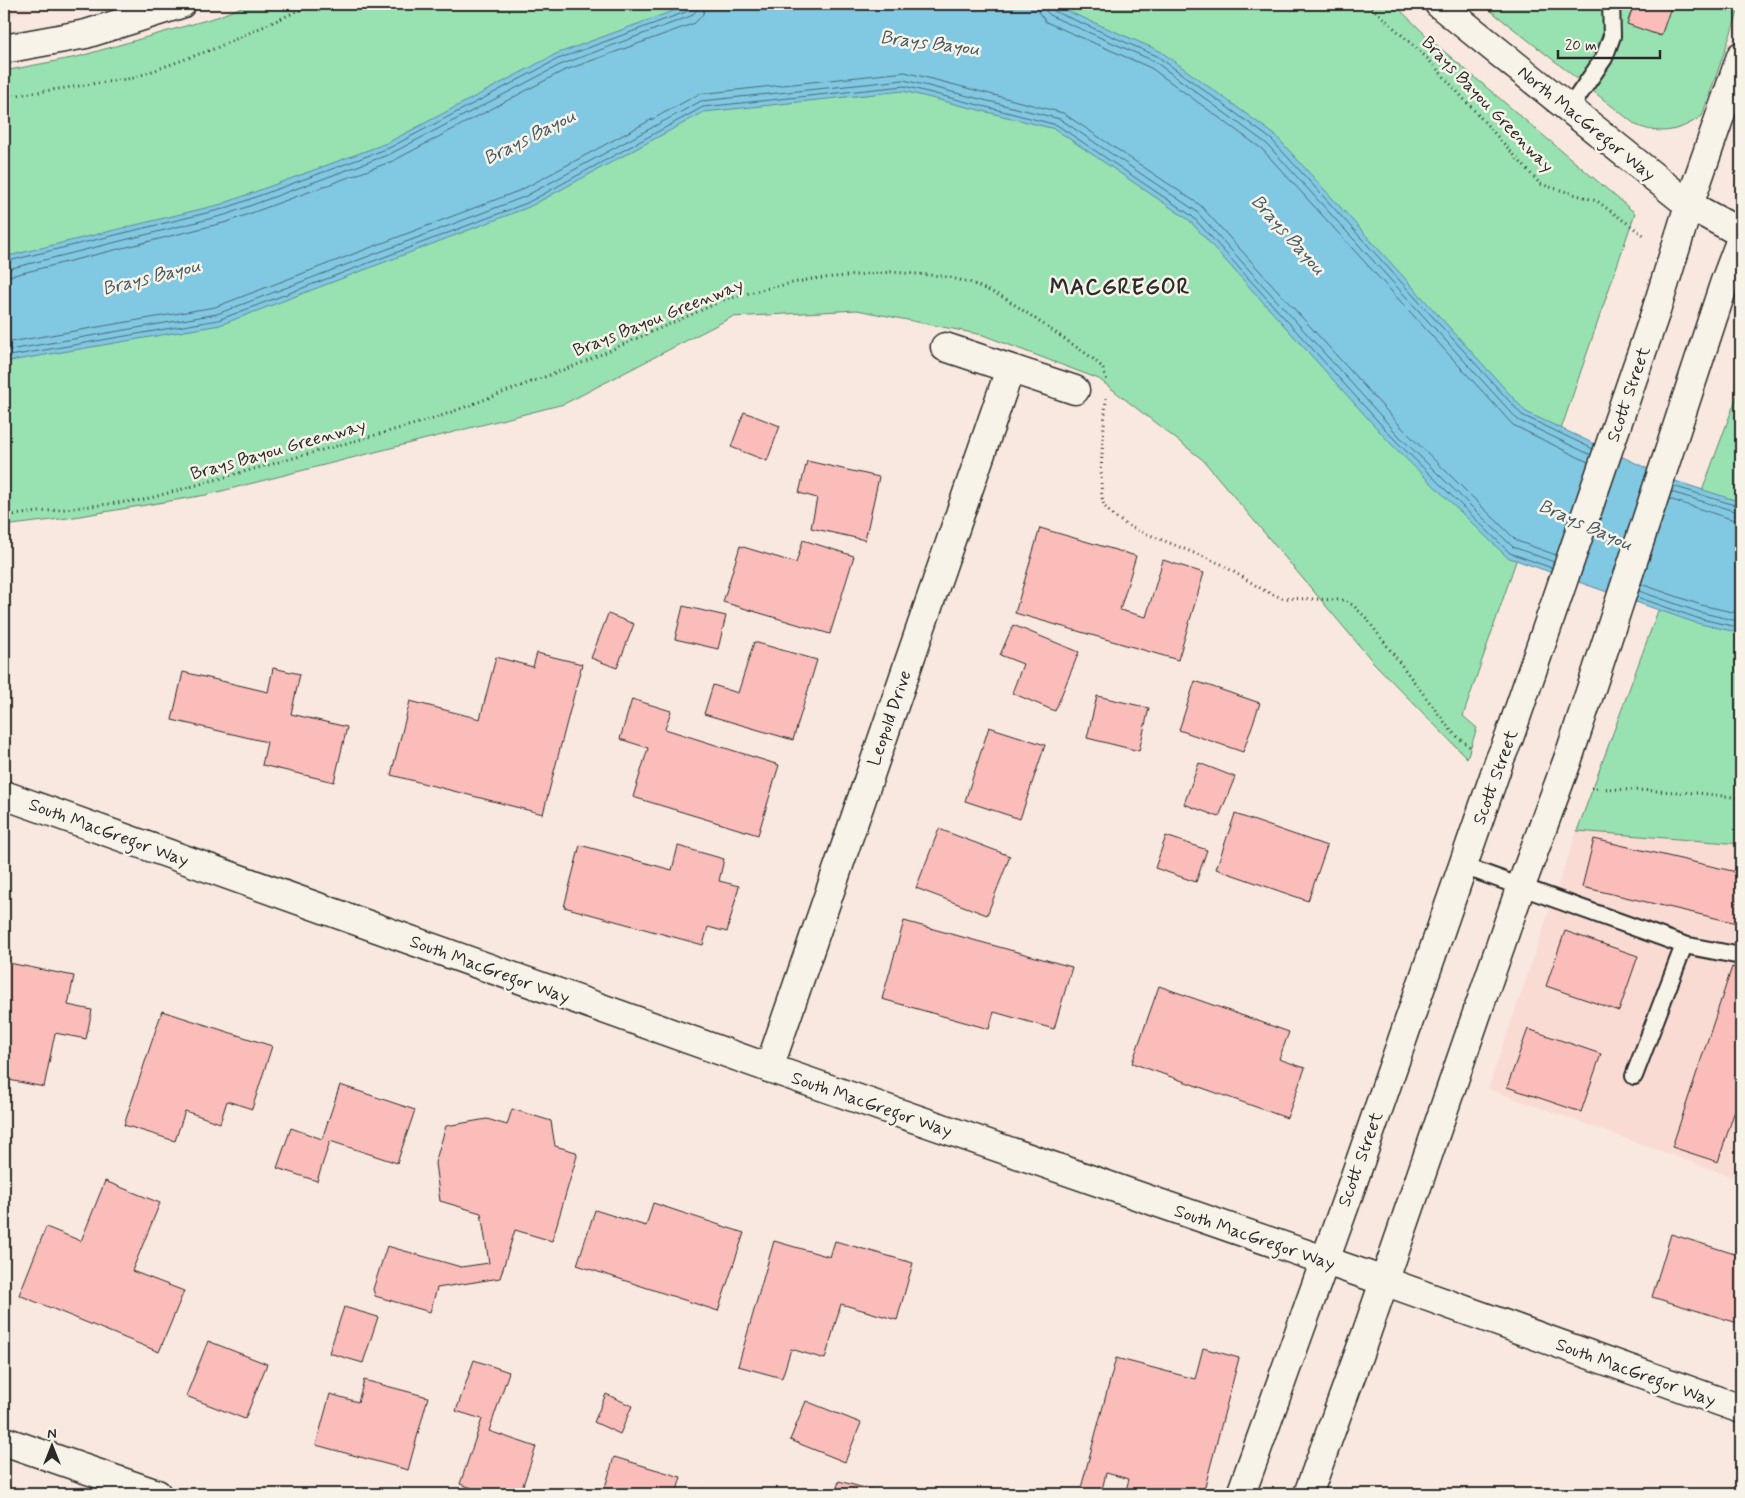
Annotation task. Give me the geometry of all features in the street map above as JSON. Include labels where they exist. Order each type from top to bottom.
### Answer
[{"type":"main road","points":[[4,49],[86,34],[181,4]]},
{"type":"main road","name":"North MacGregor Way","points":[[1440,4],[1689,205],[1741,233]]},
{"type":"main road","name":"Scott Street","points":[[1241,1494],[1509,738],[1656,311],[1689,205],[1741,56]]},
{"type":"main road","points":[[1308,1494],[1521,886],[1568,759],[1724,284],[1741,238]]},
{"type":"main road","points":[[945,347],[1075,390]]},
{"type":"main road","name":"Leopold Drive","points":[[769,1068],[1010,369]]},
{"type":"main road","name":"South MacGregor Way","points":[[4,795],[769,1068],[1384,1281],[1741,1409]]},
{"type":"main road","points":[[4,1441],[157,1494]]},
{"type":"lane","points":[[1568,109],[1604,58],[1612,36],[1611,4]]},
{"type":"lane","points":[[1463,866],[1684,944],[1741,956]]},
{"type":"lane","points":[[1634,1076],[1684,944]]},
{"type":"path","points":[[4,97],[133,78],[216,48],[313,4]]},
{"type":"path","name":"Brays Bayou Greenway","points":[[1368,4],[1428,59],[1540,184],[1597,201],[1648,239]]},
{"type":"path","name":"Brays Bayou Greenway","points":[[4,516],[142,500],[433,419],[579,364],[724,300],[812,279],[891,272],[942,276],[969,282],[1005,298],[1091,357],[1102,367],[1107,379],[1107,387]]},
{"type":"path","points":[[1106,396],[1101,490],[1104,505],[1115,517],[1128,526],[1221,564],[1265,591],[1282,598],[1342,600],[1353,605],[1366,618],[1452,732],[1474,750]]},
{"type":"path","points":[[1588,788],[1698,793],[1741,798]]},
{"type":"shaded area","points":[[4,4],[54,4],[4,17]]},
{"type":"shaded area","points":[[1577,831],[1741,844],[1741,1180],[1488,1089]]},
{"type":"green space","points":[[249,4],[1394,4],[1433,42],[1635,213],[1463,716],[1477,728],[1467,758],[1374,663],[1203,460],[1099,379],[983,335],[857,310],[732,317],[564,404],[206,495],[68,518],[4,526],[4,71],[77,57],[217,17]]},
{"type":"green space","points":[[1482,4],[1553,4],[1556,6],[1557,4],[1741,4],[1702,116],[1678,128],[1662,131],[1636,125]]},
{"type":"green space","points":[[1741,385],[1741,844],[1577,831]]},
{"type":"water","name":"Brays Bayou","points":[[692,4],[1051,4],[1160,51],[1275,135],[1526,412],[1672,480],[1741,502],[1741,633],[1696,623],[1507,557],[1391,444],[1189,220],[1055,129],[903,91],[704,112],[529,207],[220,325],[4,362],[4,257],[222,204],[387,143],[556,54]]},
{"type":"building","points":[[1634,4],[1672,4],[1661,36],[1627,24]]},
{"type":"building","points":[[744,412],[780,426],[767,461],[731,447]]},
{"type":"building","points":[[807,461],[879,477],[865,540],[811,528],[817,498],[799,493]]},
{"type":"building","points":[[1040,528],[1136,556],[1120,610],[1146,617],[1163,560],[1204,573],[1178,660],[1015,613]]},
{"type":"building","points":[[803,540],[854,556],[830,634],[723,602],[740,546],[796,563]]},
{"type":"building","points":[[683,606],[726,616],[718,649],[675,639]]},
{"type":"building","points":[[608,614],[634,624],[617,668],[591,658]]},
{"type":"building","points":[[1013,625],[1079,652],[1055,711],[1012,693],[1023,664],[1000,655]]},
{"type":"building","points":[[754,642],[817,660],[793,740],[704,714],[713,685],[738,693]]},
{"type":"building","points":[[537,653],[582,664],[543,814],[391,775],[410,701],[480,719],[496,657],[533,667]]},
{"type":"building","points":[[273,668],[300,674],[291,714],[347,727],[334,782],[262,765],[267,742],[172,720],[183,672],[268,692]]},
{"type":"building","points":[[1195,681],[1260,703],[1243,752],[1179,730]]},
{"type":"building","points":[[1097,696],[1149,708],[1139,751],[1087,738]]},
{"type":"building","points":[[632,699],[671,711],[665,729],[779,765],[758,835],[633,797],[648,748],[620,739]]},
{"type":"building","points":[[989,727],[1045,745],[1020,819],[965,801]]},
{"type":"building","points":[[1199,763],[1235,777],[1219,817],[1184,804]]},
{"type":"building","points":[[1235,814],[1327,846],[1308,901],[1216,869]]},
{"type":"building","points":[[939,829],[1010,856],[987,915],[916,888]]},
{"type":"building","points":[[1166,836],[1207,850],[1196,882],[1155,868]]},
{"type":"building","points":[[1594,839],[1741,873],[1741,924],[1582,887]]},
{"type":"building","points":[[580,845],[672,870],[678,846],[724,859],[719,881],[739,886],[727,932],[708,927],[703,945],[564,907]]},
{"type":"building","points":[[904,921],[1072,967],[1054,1029],[994,1012],[989,1029],[882,999]]},
{"type":"building","points":[[1565,931],[1638,956],[1619,1011],[1546,986]]},
{"type":"building","points":[[4,962],[74,976],[68,1005],[92,1010],[86,1039],[55,1033],[44,1087],[4,1079]]},
{"type":"building","points":[[1732,967],[1741,970],[1741,1092],[1718,1162],[1672,1147]]},
{"type":"building","points":[[1159,986],[1289,1032],[1279,1059],[1305,1068],[1287,1118],[1132,1063]]},
{"type":"building","points":[[162,1011],[272,1046],[252,1109],[227,1101],[220,1123],[185,1111],[175,1141],[124,1125]]},
{"type":"building","points":[[1528,1029],[1601,1054],[1581,1112],[1507,1087]]},
{"type":"building","points":[[340,1085],[415,1110],[397,1163],[330,1141],[317,1181],[277,1168],[291,1128],[322,1139]]},
{"type":"building","points":[[512,1109],[551,1121],[555,1146],[576,1152],[577,1156],[552,1241],[515,1230],[500,1278],[437,1288],[430,1312],[375,1296],[373,1289],[387,1246],[461,1267],[489,1263],[481,1213],[440,1201],[435,1163],[446,1126],[487,1119],[507,1125]]},
{"type":"building","points":[[105,1181],[160,1203],[132,1271],[184,1291],[159,1352],[19,1295],[46,1227],[81,1241]]},
{"type":"building","points":[[653,1203],[744,1233],[718,1311],[577,1265],[595,1210],[646,1226]]},
{"type":"building","points":[[1671,1234],[1741,1256],[1741,1324],[1652,1297]]},
{"type":"building","points":[[774,1241],[830,1257],[835,1241],[913,1263],[897,1320],[841,1304],[825,1359],[791,1349],[782,1378],[738,1366]]},
{"type":"building","points":[[344,1307],[378,1317],[363,1363],[329,1353]]},
{"type":"building","points":[[208,1341],[267,1364],[245,1419],[186,1396]]},
{"type":"building","points":[[1203,1348],[1239,1358],[1203,1494],[1125,1494],[1129,1479],[1106,1473],[1101,1494],[1081,1488],[1116,1358],[1195,1379]]},
{"type":"building","points":[[474,1360],[509,1372],[489,1431],[536,1447],[520,1494],[490,1494],[460,1484],[482,1419],[456,1411]]},
{"type":"building","points":[[364,1380],[428,1397],[408,1470],[316,1445],[330,1394],[358,1402]]},
{"type":"building","points":[[606,1394],[632,1406],[620,1434],[594,1422]]},
{"type":"building","points":[[806,1401],[861,1423],[845,1462],[790,1440]]},
{"type":"building","points":[[614,1457],[681,1477],[676,1494],[603,1494]]},
{"type":"building","points":[[839,1481],[886,1494],[835,1494]]},
{"type":"building","points":[[703,1489],[721,1494],[701,1494]]},
{"type":"district","name":"MACGREGOR","points":[[1120,286]]}]
